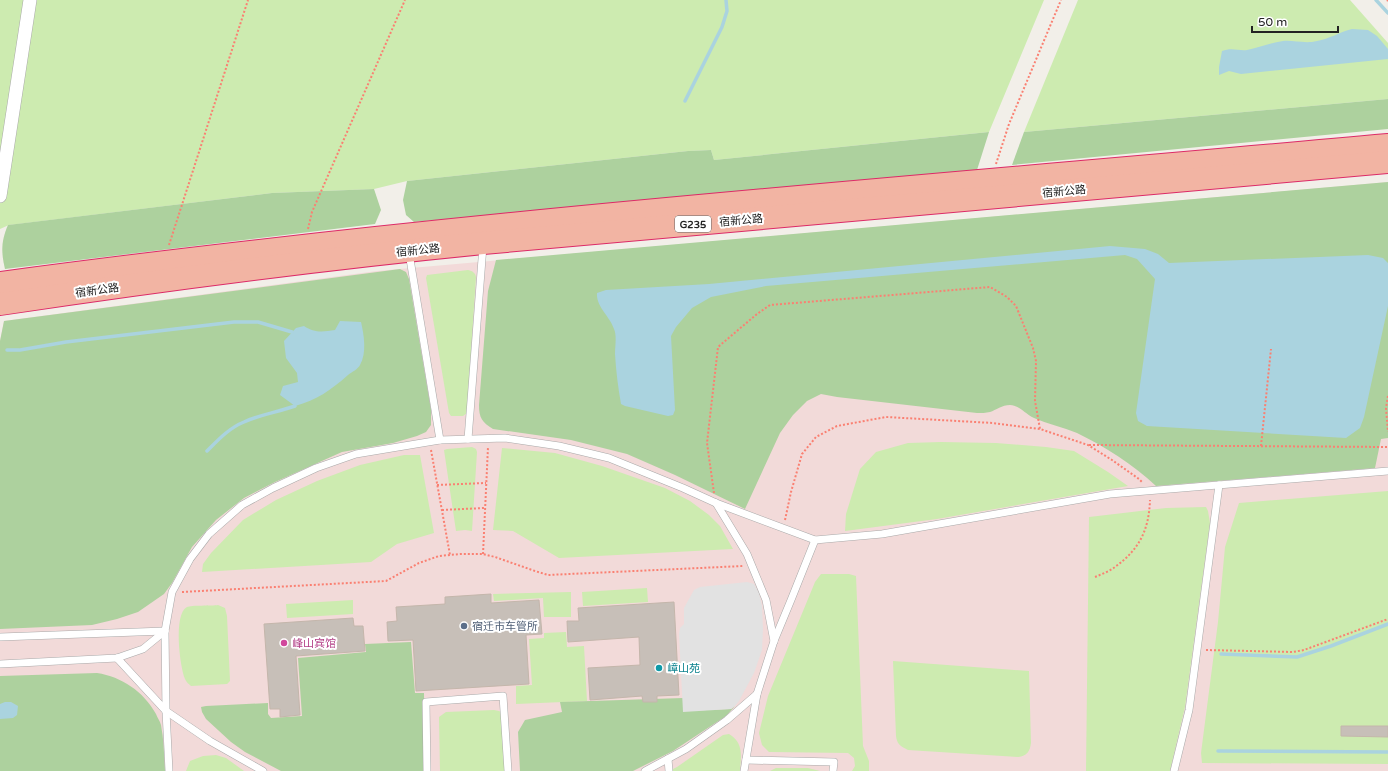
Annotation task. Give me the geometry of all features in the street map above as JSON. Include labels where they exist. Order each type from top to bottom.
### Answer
[{"type":"highway","name":"宿新公路","points":[[0,283],[164,262],[481,226],[1388,145]]},
{"type":"highway","name":"宿新公路","points":[[0,304],[109,288],[409,250],[1388,162]]},
{"type":"street","points":[[0,196],[30,0]]},
{"type":"lane","points":[[468,439],[483,243]]},
{"type":"lane","points":[[409,250],[440,440]]},
{"type":"lane","points":[[169,771],[166,711],[165,631],[172,592],[190,559],[209,534],[242,505],[316,468],[356,454],[440,440],[505,438],[559,446],[609,458],[716,503],[815,540],[882,534],[1110,494],[1388,471]]},
{"type":"lane","points":[[1174,771],[1189,710],[1219,485]]},
{"type":"lane","points":[[716,503],[748,554],[766,600],[774,641]]},
{"type":"lane","points":[[744,771],[757,694],[774,641],[815,540]]},
{"type":"lane","points":[[0,637],[165,631]]},
{"type":"lane","points":[[0,664],[117,658],[143,649],[165,631]]},
{"type":"lane","points":[[117,658],[166,711],[210,741],[263,771]]},
{"type":"lane","points":[[646,771],[686,749],[727,720],[757,694]]},
{"type":"lane","points":[[427,771],[426,702],[503,696],[508,771]]},
{"type":"lane","points":[[668,759],[669,771]]},
{"type":"lane","points":[[746,760],[834,762],[833,771]]},
{"type":"path","points":[[164,262],[248,0]]},
{"type":"path","points":[[304,246],[312,212],[406,0]]},
{"type":"path","points":[[990,181],[1009,124],[1062,0]]},
{"type":"path","points":[[716,503],[707,443],[718,347],[770,305],[990,287],[1007,297],[1016,306],[1033,348],[1036,361],[1035,401],[1040,429]]},
{"type":"path","points":[[1261,446],[1272,349]]},
{"type":"path","points":[[1388,396],[1386,408],[1388,432]]},
{"type":"path","points":[[783,528],[791,492],[802,454],[816,437],[837,426],[886,417],[993,423],[1040,429],[1088,446],[1112,460],[1138,479],[1149,491],[1150,501],[1147,522],[1142,538],[1129,555],[1114,568],[1096,576]]},
{"type":"path","points":[[483,554],[489,439]]},
{"type":"path","points":[[429,441],[450,555]]},
{"type":"path","points":[[1088,446],[1388,447]]},
{"type":"path","points":[[437,485],[486,483]]},
{"type":"path","points":[[442,510],[485,508]]},
{"type":"path","points":[[172,592],[386,581],[419,563],[439,556],[450,555],[483,554],[548,575],[752,565]]},
{"type":"path","points":[[1197,650],[1293,652],[1304,650],[1388,619]]},
{"type":"shaded area","points":[[1388,182],[1388,771],[0,771],[0,341],[4,321],[377,271]]},
{"type":"shaded area","points":[[747,582],[754,584],[759,593],[762,606],[762,650],[754,673],[739,701],[731,709],[683,712],[679,634],[680,628],[684,624],[684,608],[694,590],[700,587]]},
{"type":"green space","points":[[0,0],[1044,0],[989,132],[714,160],[711,150],[688,151],[407,181],[374,189],[272,193],[9,225],[0,229]]},
{"type":"green space","points":[[1078,0],[1350,0],[1388,43],[1388,99],[1024,132]]},
{"type":"green space","points":[[1388,99],[1388,129],[1012,165],[1024,132]]},
{"type":"green space","points":[[989,132],[977,170],[414,222],[406,215],[403,200],[407,181],[688,151],[711,150],[714,160]]},
{"type":"green space","points":[[1388,182],[1388,438],[1381,439],[1375,468],[1156,486],[1128,463],[1098,444],[1077,433],[1034,418],[1013,405],[1004,406],[988,412],[977,413],[821,394],[807,401],[793,415],[780,433],[745,509],[675,475],[627,454],[571,440],[493,429],[484,422],[480,413],[479,405],[488,291],[496,260]]},
{"type":"green space","points":[[374,189],[381,210],[375,224],[5,269],[2,252],[4,236],[8,225],[272,193]]},
{"type":"green space","points":[[400,269],[406,272],[409,279],[431,410],[431,425],[426,432],[393,443],[342,452],[275,482],[244,498],[216,520],[192,547],[172,583],[164,594],[138,612],[92,625],[0,629],[0,341],[4,321]]},
{"type":"green space","points":[[468,270],[474,272],[476,277],[467,413],[463,416],[451,416],[449,413],[426,278],[427,275]]},
{"type":"green space","points":[[908,443],[996,443],[1074,451],[1128,486],[937,519],[845,531],[846,514],[860,469],[876,452]]},
{"type":"green space","points":[[472,447],[476,449],[477,452],[472,531],[456,531],[444,450]]},
{"type":"green space","points":[[502,448],[555,453],[602,466],[665,488],[690,501],[709,515],[720,526],[733,549],[559,558],[513,531],[493,530]]},
{"type":"green space","points":[[404,455],[420,455],[434,533],[397,544],[371,562],[202,572],[203,564],[211,553],[243,520],[276,500],[317,481],[360,465]]},
{"type":"green space","points":[[1388,491],[1388,764],[1202,763],[1201,753],[1218,622],[1225,547],[1239,503]]},
{"type":"green space","points":[[1206,507],[1210,523],[1185,707],[1170,771],[1086,771],[1089,517],[1166,508]]},
{"type":"green space","points":[[821,574],[849,574],[856,576],[863,746],[869,761],[869,771],[852,771],[855,766],[854,758],[848,753],[769,752],[762,745],[759,733],[768,696],[815,582]]},
{"type":"green space","points":[[647,588],[648,602],[583,606],[582,592]]},
{"type":"green space","points":[[571,592],[571,617],[544,617],[543,598],[494,601],[493,594]]},
{"type":"green space","points":[[353,600],[353,614],[287,618],[286,604]]},
{"type":"green space","points":[[218,605],[225,608],[227,616],[230,681],[227,684],[191,686],[185,679],[181,664],[179,641],[180,620],[183,612],[189,606]]},
{"type":"green space","points":[[566,632],[567,647],[584,646],[587,701],[516,704],[516,686],[532,685],[529,639],[544,638],[544,633]]},
{"type":"green space","points":[[411,642],[415,693],[424,693],[425,771],[281,771],[245,752],[231,742],[206,719],[202,712],[201,707],[206,706],[268,703],[268,714],[271,718],[302,716],[298,658],[366,652],[365,644]]},
{"type":"green space","points":[[893,661],[1029,671],[1031,743],[1029,751],[1024,756],[1018,757],[908,750],[903,747],[898,743],[896,736]]},
{"type":"green space","points":[[97,673],[115,678],[131,686],[145,698],[151,706],[161,725],[165,771],[0,771],[0,676]]},
{"type":"green space","points":[[683,698],[683,711],[731,709],[735,706],[726,716],[673,751],[633,771],[520,771],[518,732],[525,720],[562,712],[560,702]]},
{"type":"green space","points":[[494,710],[501,712],[506,771],[440,771],[439,717],[446,712]]},
{"type":"green space","points":[[729,734],[737,741],[739,746],[741,755],[740,771],[669,771],[723,735]]},
{"type":"green space","points":[[216,755],[226,758],[244,771],[186,771],[190,761],[203,756]]},
{"type":"green space","points":[[776,768],[808,768],[820,771],[770,771]]},
{"type":"water","points":[[1352,29],[1368,30],[1377,36],[1388,49],[1388,59],[1241,74],[1229,71],[1219,75],[1222,51],[1229,49],[1247,50],[1283,41],[1313,42],[1326,39]]},
{"type":"water","points":[[1110,246],[1145,249],[1158,254],[1169,263],[1368,255],[1383,258],[1388,263],[1388,306],[1364,417],[1360,428],[1346,438],[1147,426],[1138,421],[1136,413],[1155,279],[1137,259],[1125,255],[766,286],[711,297],[692,308],[676,327],[671,336],[675,410],[673,415],[668,416],[621,404],[616,367],[615,332],[597,298],[597,293],[606,290],[709,284]]},
{"type":"water","points":[[340,321],[361,322],[364,338],[364,355],[360,365],[323,394],[310,401],[295,406],[280,395],[283,386],[298,382],[297,373],[286,358],[284,341],[296,328],[304,326],[311,330],[335,330]]},
{"type":"water","points":[[11,702],[18,706],[17,715],[13,718],[0,719],[0,704]]},
{"type":"building","points":[[491,594],[491,603],[539,600],[542,634],[526,635],[529,684],[416,691],[413,640],[388,641],[387,622],[397,621],[396,607],[445,604],[445,597]]},
{"type":"building","name":"嶂山苑","points":[[674,602],[679,695],[657,696],[657,702],[643,702],[642,696],[590,700],[588,668],[640,665],[639,637],[568,642],[567,621],[579,621],[578,608]]},
{"type":"building","points":[[353,618],[354,626],[363,626],[365,651],[296,656],[300,715],[280,717],[280,709],[270,709],[264,624]]},
{"type":"building","points":[[1341,726],[1388,726],[1388,737],[1341,736]]},
{"type":"waterway","points":[[685,101],[722,27],[727,11],[726,0]]},
{"type":"waterway","points":[[1376,0],[1388,13]]},
{"type":"waterway","points":[[7,350],[20,350],[66,342],[234,322],[258,322],[292,332]]},
{"type":"waterway","points":[[207,451],[233,428],[256,417],[295,406]]},
{"type":"waterway","points":[[1221,654],[1297,657],[1331,646],[1388,624]]},
{"type":"waterway","points":[[1218,751],[1388,752]]},
{"type":"place","name":"宿迁市车管所","points":[[464,626]]},
{"type":"place","name":"峰山宾馆","points":[[284,643]]},
{"type":"place","name":"嶂山苑","points":[[659,668]]}]
